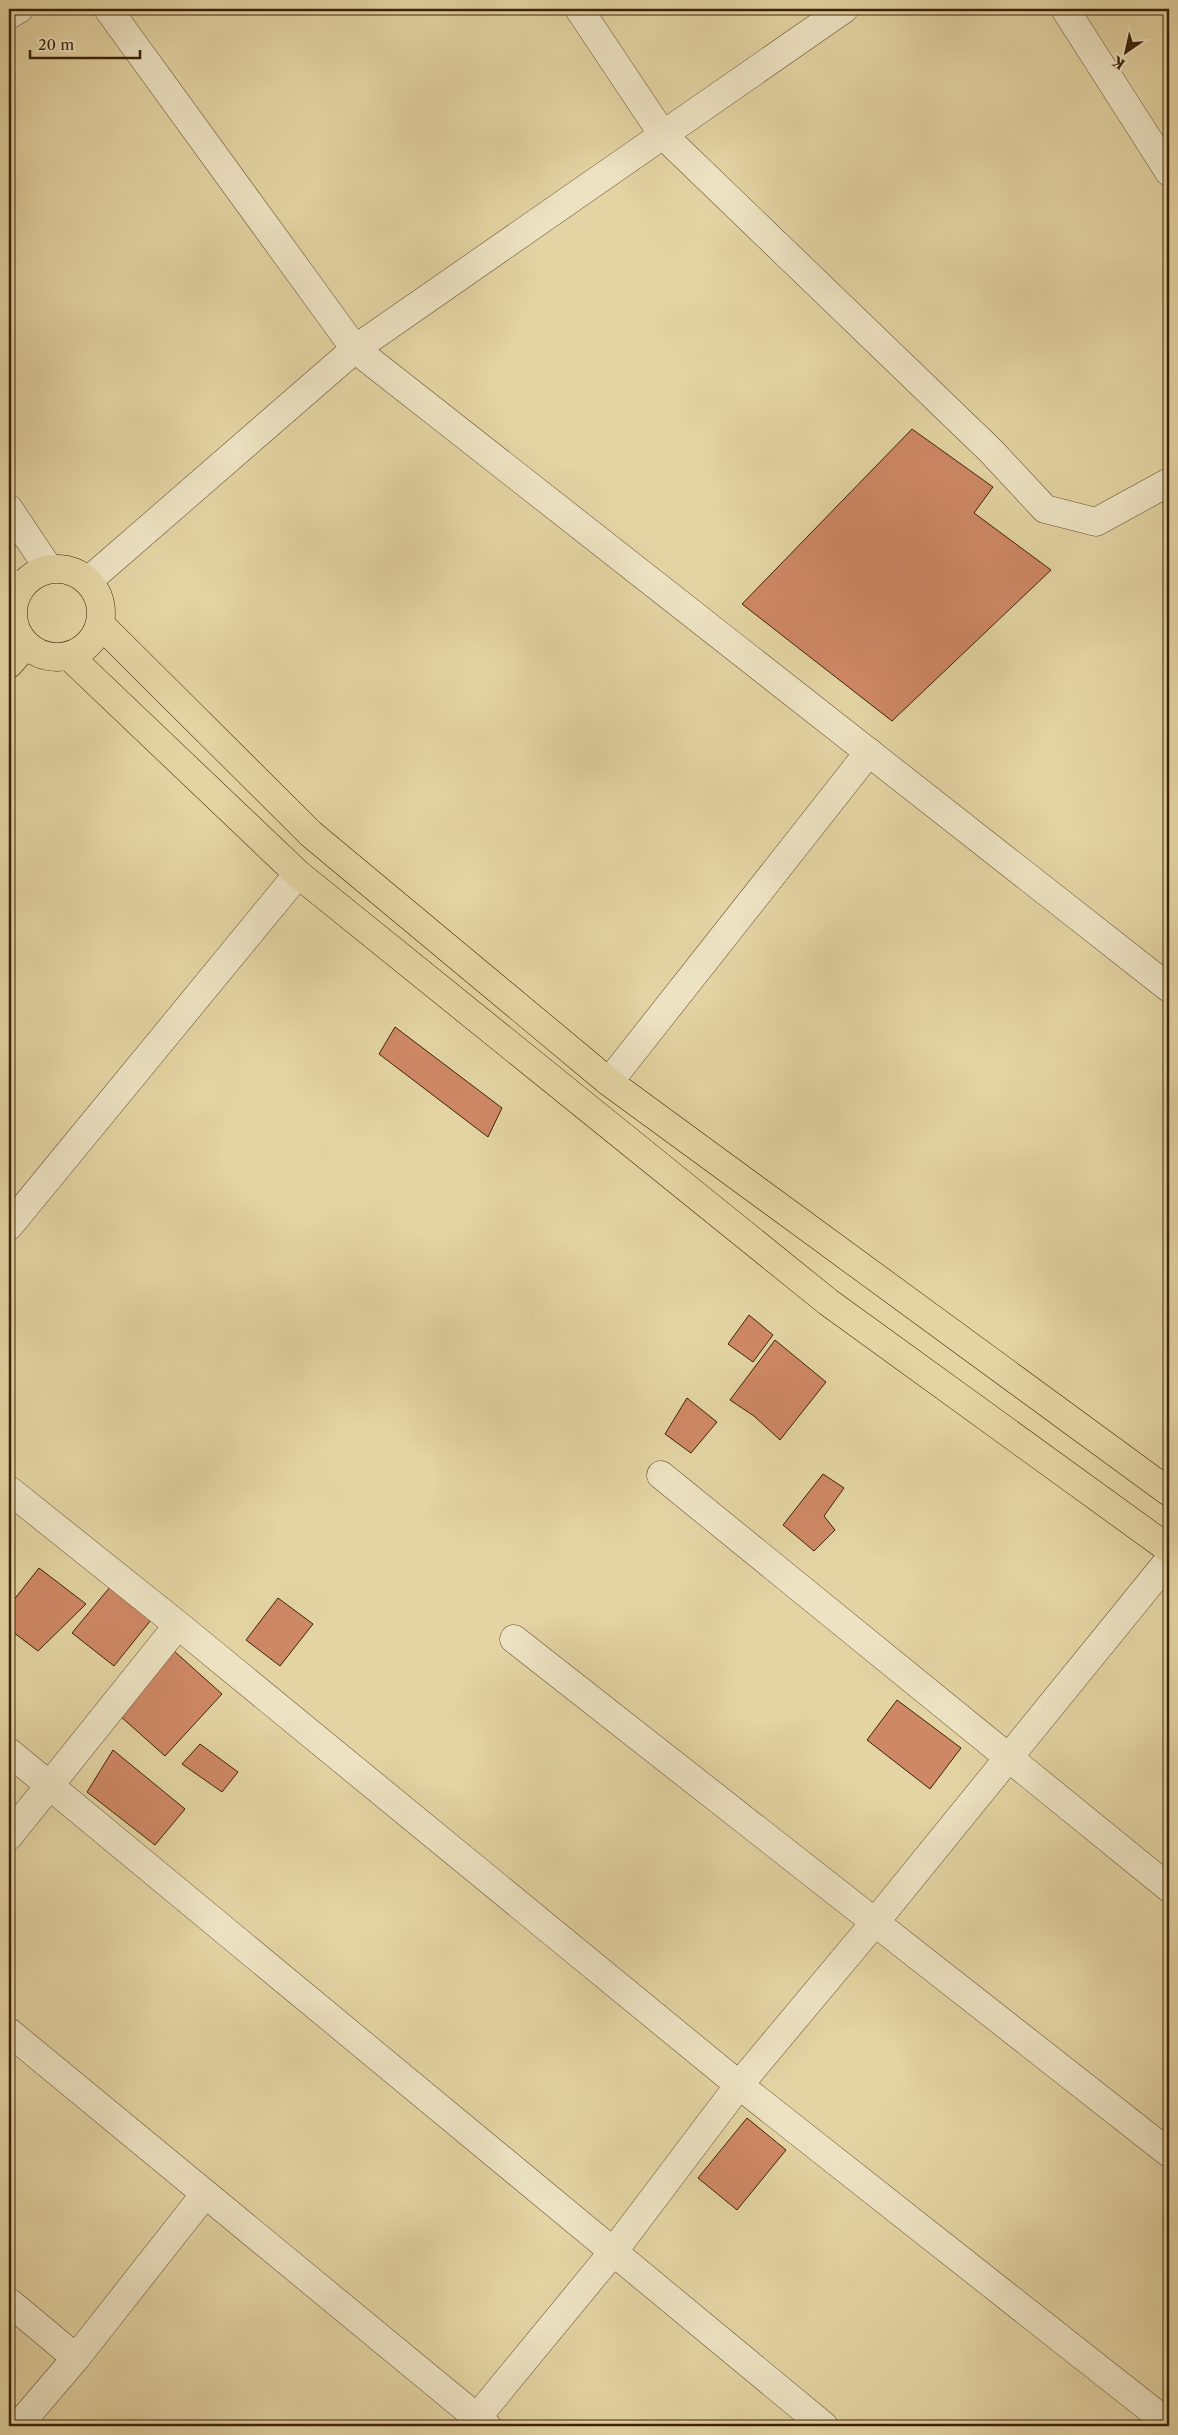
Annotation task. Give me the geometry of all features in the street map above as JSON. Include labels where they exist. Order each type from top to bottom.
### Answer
[{"type":"main road","points":[[49,569],[63,569],[77,573],[88,581],[97,594],[101,608],[100,624],[94,638],[83,649],[69,656],[54,657],[39,654],[17,654],[18,634],[13,621],[13,588],[36,574],[49,569]]},
{"type":"main road","points":[[100,624],[311,834],[609,1082],[1169,1492]]},
{"type":"main road","points":[[69,656],[298,874],[835,1307],[1169,1549]]},
{"type":"street","points":[[9,15],[19,9]]},
{"type":"street","points":[[108,9],[355,349],[1169,988]]},
{"type":"street","points":[[579,9],[663,134],[991,451],[1045,509],[1096,522],[1169,482]]},
{"type":"street","points":[[88,581],[355,349],[844,9]]},
{"type":"street","points":[[1065,9],[1169,172]]},
{"type":"street","points":[[9,509],[49,569]]},
{"type":"street","points":[[609,1082],[869,752]]},
{"type":"street","points":[[9,1226],[298,874]]},
{"type":"street","points":[[661,1476],[1010,1757],[1169,1888]]},
{"type":"street","points":[[9,1490],[178,1625],[739,2085],[1169,2424]]},
{"type":"street","points":[[9,2032],[478,2423],[613,2252],[739,2085],[876,1922],[1169,1560]]},
{"type":"street","points":[[9,1836],[178,1625]]},
{"type":"street","points":[[514,1639],[1169,2154]]},
{"type":"street","points":[[9,1752],[824,2426]]},
{"type":"street","points":[[18,2426],[76,2358],[205,2194]]},
{"type":"street","points":[[9,2302],[76,2358]]},
{"type":"building","points":[[912,429],[993,487],[974,513],[1051,570],[892,721],[742,604]]},
{"type":"building","points":[[395,1027],[502,1108],[488,1137],[379,1054]]},
{"type":"building","points":[[749,1315],[773,1335],[753,1362],[728,1344]]},
{"type":"building","points":[[775,1340],[826,1382],[780,1440],[754,1416],[730,1400]]},
{"type":"building","points":[[687,1398],[717,1422],[691,1453],[665,1434]]},
{"type":"building","points":[[823,1474],[844,1488],[824,1516],[835,1530],[814,1551],[783,1525]]},
{"type":"building","points":[[39,1568],[86,1604],[38,1651],[9,1629],[9,1606]]},
{"type":"building","points":[[110,1587],[151,1620],[114,1666],[72,1633]]},
{"type":"building","points":[[278,1598],[313,1624],[280,1666],[246,1640]]},
{"type":"building","points":[[174,1651],[222,1694],[165,1756],[119,1715]]},
{"type":"building","points":[[897,1700],[961,1748],[930,1789],[867,1740]]},
{"type":"building","points":[[200,1744],[238,1772],[222,1792],[182,1764]]},
{"type":"building","points":[[113,1750],[185,1809],[155,1845],[87,1792]]},
{"type":"building","points":[[747,2118],[786,2150],[737,2210],[698,2178]]}]
